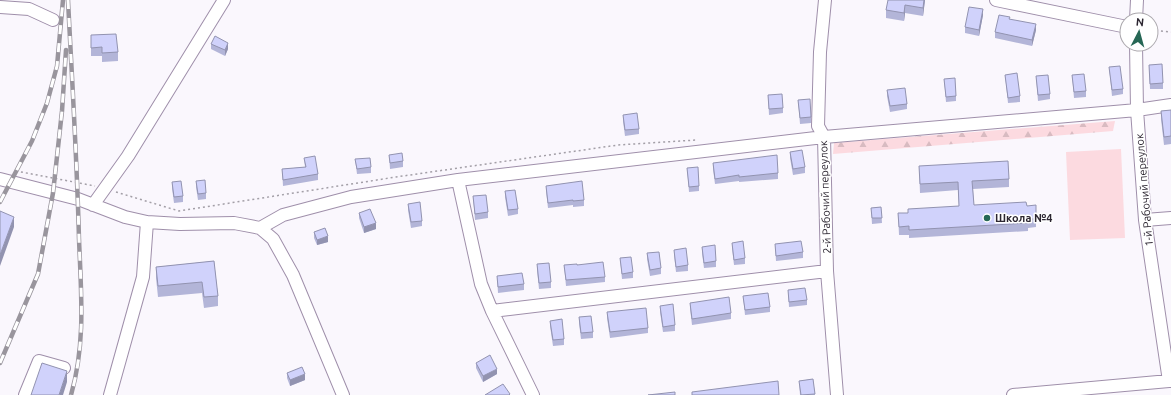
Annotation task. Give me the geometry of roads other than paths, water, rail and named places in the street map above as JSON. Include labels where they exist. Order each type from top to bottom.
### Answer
[{"type":"street","points":[[93,205],[128,156],[224,0]]},
{"type":"street","name":"2-й Рабочий переулок","points":[[825,0],[820,52],[818,126],[824,137],[828,271],[837,395]]},
{"type":"street","points":[[996,0],[1119,25]]},
{"type":"street","points":[[1136,12],[1137,0]]},
{"type":"street","points":[[0,7],[29,9],[53,20]]},
{"type":"street","name":"1-й Рабочий переулок","points":[[1136,52],[1138,110],[1145,220],[1170,381]]},
{"type":"street","points":[[260,228],[283,215],[351,197],[458,180],[824,137],[1138,110],[1171,105]]},
{"type":"street","points":[[0,180],[78,200],[146,222],[180,224],[234,223],[260,228],[273,239],[293,275],[343,395]]},
{"type":"street","points":[[458,180],[481,284],[492,311],[533,395]]},
{"type":"street","points":[[1145,220],[1171,218]]},
{"type":"street","points":[[110,395],[143,278],[146,222]]},
{"type":"street","points":[[492,311],[828,271]]},
{"type":"street","points":[[25,395],[39,361],[64,368]]},
{"type":"street","points":[[1013,395],[1170,381]]},
{"type":"railway","points":[[0,202],[32,141],[47,103],[57,66],[63,0]]},
{"type":"railway","points":[[68,0],[76,149],[81,298],[81,337],[76,376],[71,395]]},
{"type":"railway","points":[[0,363],[38,274],[53,193],[62,111],[66,50]]},
{"type":"place","name":"Школа №4","points":[[987,218]]}]
